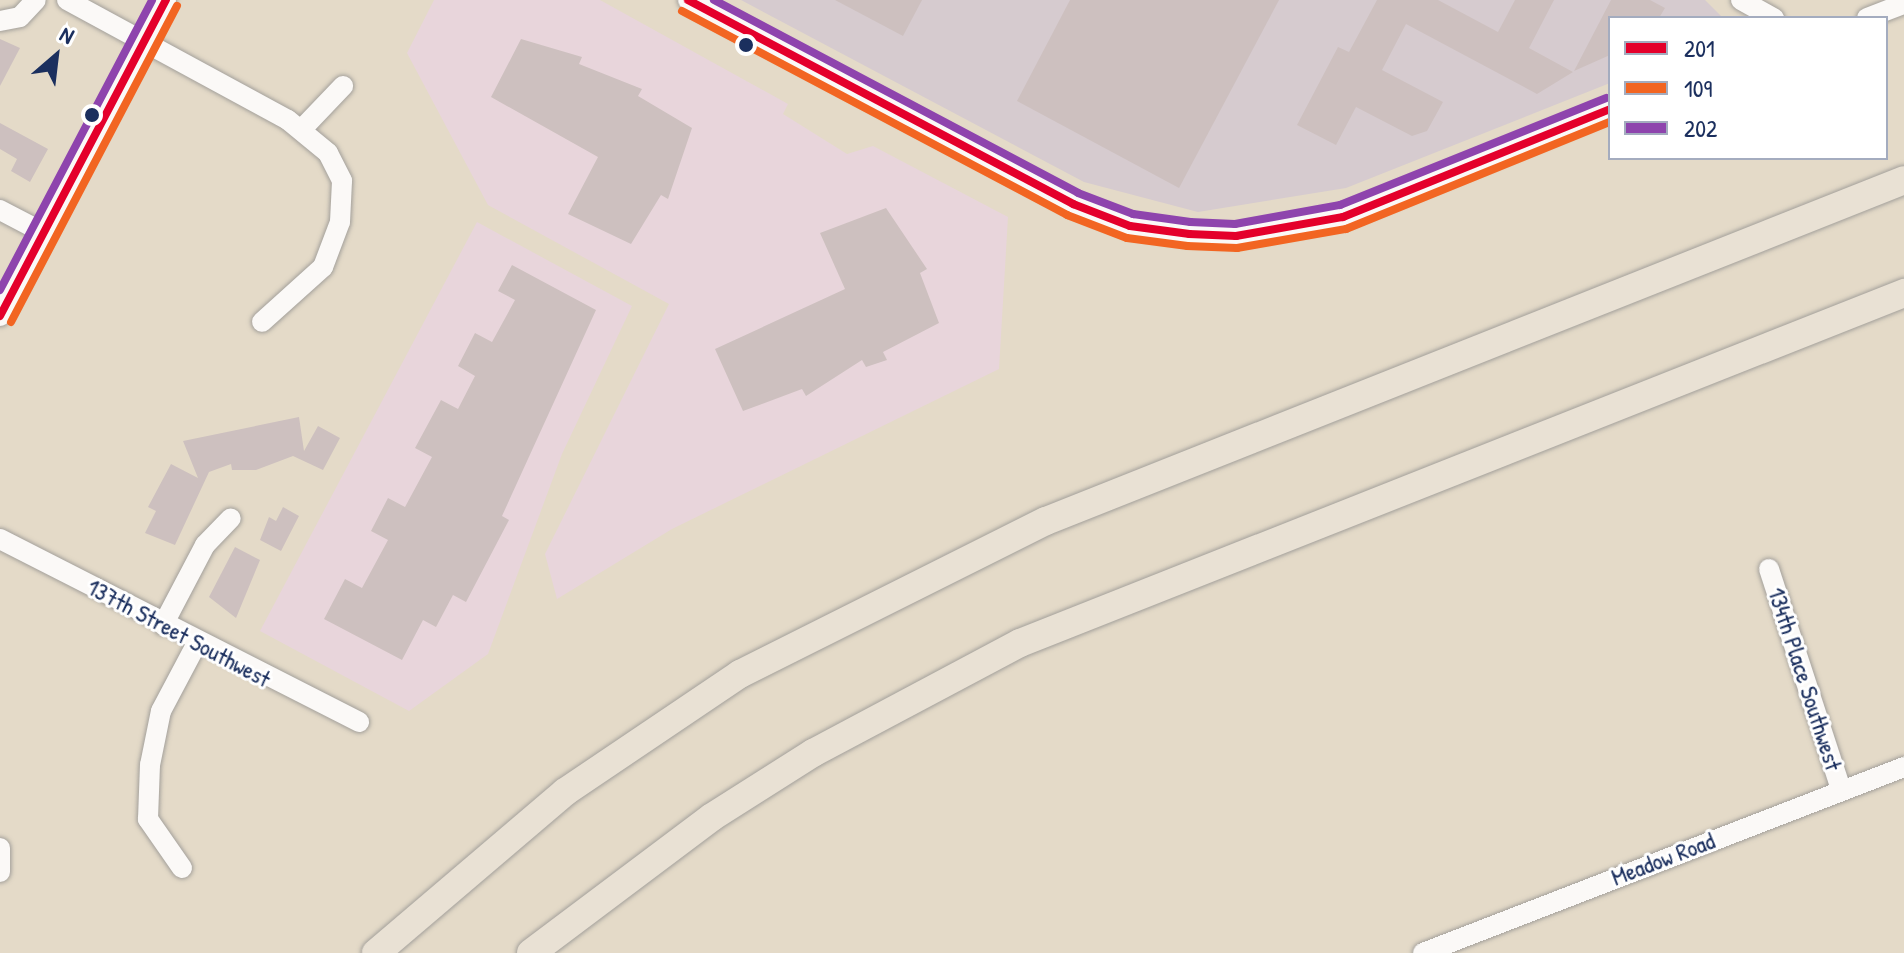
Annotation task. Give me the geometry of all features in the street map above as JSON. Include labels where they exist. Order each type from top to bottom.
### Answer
[{"type":"highway","points":[[1638,282],[1904,160]]},
{"type":"highway","points":[[376,953],[565,792],[740,674],[1046,521],[1638,282],[1904,180]]},
{"type":"highway","points":[[531,953],[686,835],[813,753],[1020,643],[1904,293]]},
{"type":"street","points":[[0,21],[20,17],[36,0]]},
{"type":"street","points":[[67,0],[301,130],[328,153],[342,181],[340,222],[323,267],[262,322]]},
{"type":"street","points":[[0,316],[166,0]]},
{"type":"street","points":[[688,0],[1073,204],[1130,226],[1189,234],[1236,236],[1343,217],[1608,110]]},
{"type":"street","points":[[1741,0],[1770,16]]},
{"type":"street","points":[[1872,16],[1904,4]]},
{"type":"street","points":[[301,130],[343,86]]},
{"type":"street","points":[[0,210],[44,233]]},
{"type":"street","points":[[163,625],[205,545],[231,518]]},
{"type":"street","name":"137th Street Southwest","points":[[0,539],[197,643],[359,722]]},
{"type":"street","name":"134th Place Southwest","points":[[1769,569],[1841,789]]},
{"type":"street","points":[[182,868],[148,819],[150,765],[161,711],[197,643]]},
{"type":"street","name":"Meadow Road","points":[[1423,953],[1904,767]]},
{"type":"shaded area","points":[[434,0],[600,0],[788,104],[783,114],[847,154],[873,146],[1008,217],[999,369],[672,529],[557,599],[545,554],[669,304],[488,205],[407,53]]},
{"type":"shaded area","points":[[741,0],[1705,0],[1721,16],[1608,16],[1608,84],[1346,188],[1198,212],[1084,182]]},
{"type":"shaded area","points":[[477,222],[632,306],[562,454],[488,654],[409,711],[260,631]]},
{"type":"building","points":[[835,0],[922,0],[903,36]]},
{"type":"building","points":[[1070,0],[1279,0],[1179,188],[1017,101]]},
{"type":"building","points":[[1377,0],[1438,0],[1498,32],[1515,0],[1554,0],[1529,48],[1573,72],[1537,94],[1406,24],[1382,70],[1443,102],[1427,131],[1412,136],[1356,107],[1336,145],[1297,125],[1338,47],[1349,52]]},
{"type":"building","points":[[1611,0],[1650,0],[1665,8],[1660,16],[1608,16],[1608,56],[1574,71]]},
{"type":"building","points":[[0,39],[20,48],[0,86]]},
{"type":"building","points":[[521,39],[582,57],[579,64],[642,89],[638,96],[692,128],[668,199],[661,195],[631,244],[568,214],[598,157],[491,97]]},
{"type":"building","points":[[0,123],[48,149],[30,182],[11,171],[17,159],[0,149]]},
{"type":"building","points":[[886,208],[927,269],[920,273],[939,323],[883,352],[887,360],[866,367],[862,360],[806,396],[802,389],[743,411],[715,349],[845,289],[820,233]]},
{"type":"building","points":[[512,265],[596,310],[502,516],[509,520],[466,602],[453,595],[436,627],[423,620],[402,660],[324,619],[345,579],[362,588],[388,540],[371,531],[388,498],[405,507],[432,457],[415,448],[441,400],[458,409],[475,376],[458,366],[475,333],[492,342],[515,300],[498,291]]},
{"type":"building","points":[[299,417],[304,451],[318,426],[340,438],[323,470],[293,456],[256,470],[232,470],[231,464],[209,472],[175,545],[145,533],[156,511],[148,507],[171,464],[198,478],[183,441]]},
{"type":"building","points":[[283,507],[299,516],[281,551],[260,540],[269,517],[276,521]]},
{"type":"building","points":[[235,547],[260,560],[236,618],[209,597]]},
{"type":"transit line","name":"202","points":[[0,290],[152,0]]},
{"type":"transit line","name":"201","points":[[0,316],[166,0]]},
{"type":"transit line","name":"201","points":[[688,0],[1073,204],[1130,226],[1189,234],[1236,236],[1343,217],[1608,110]]},
{"type":"transit line","name":"202","points":[[714,0],[1078,193],[1133,214],[1190,222],[1235,224],[1340,205],[1606,98]]},
{"type":"transit line","name":"109","points":[[11,322],[177,6]]},
{"type":"transit line","name":"109","points":[[682,11],[1067,215],[1127,238],[1187,246],[1237,248],[1346,229],[1608,123]]}]
